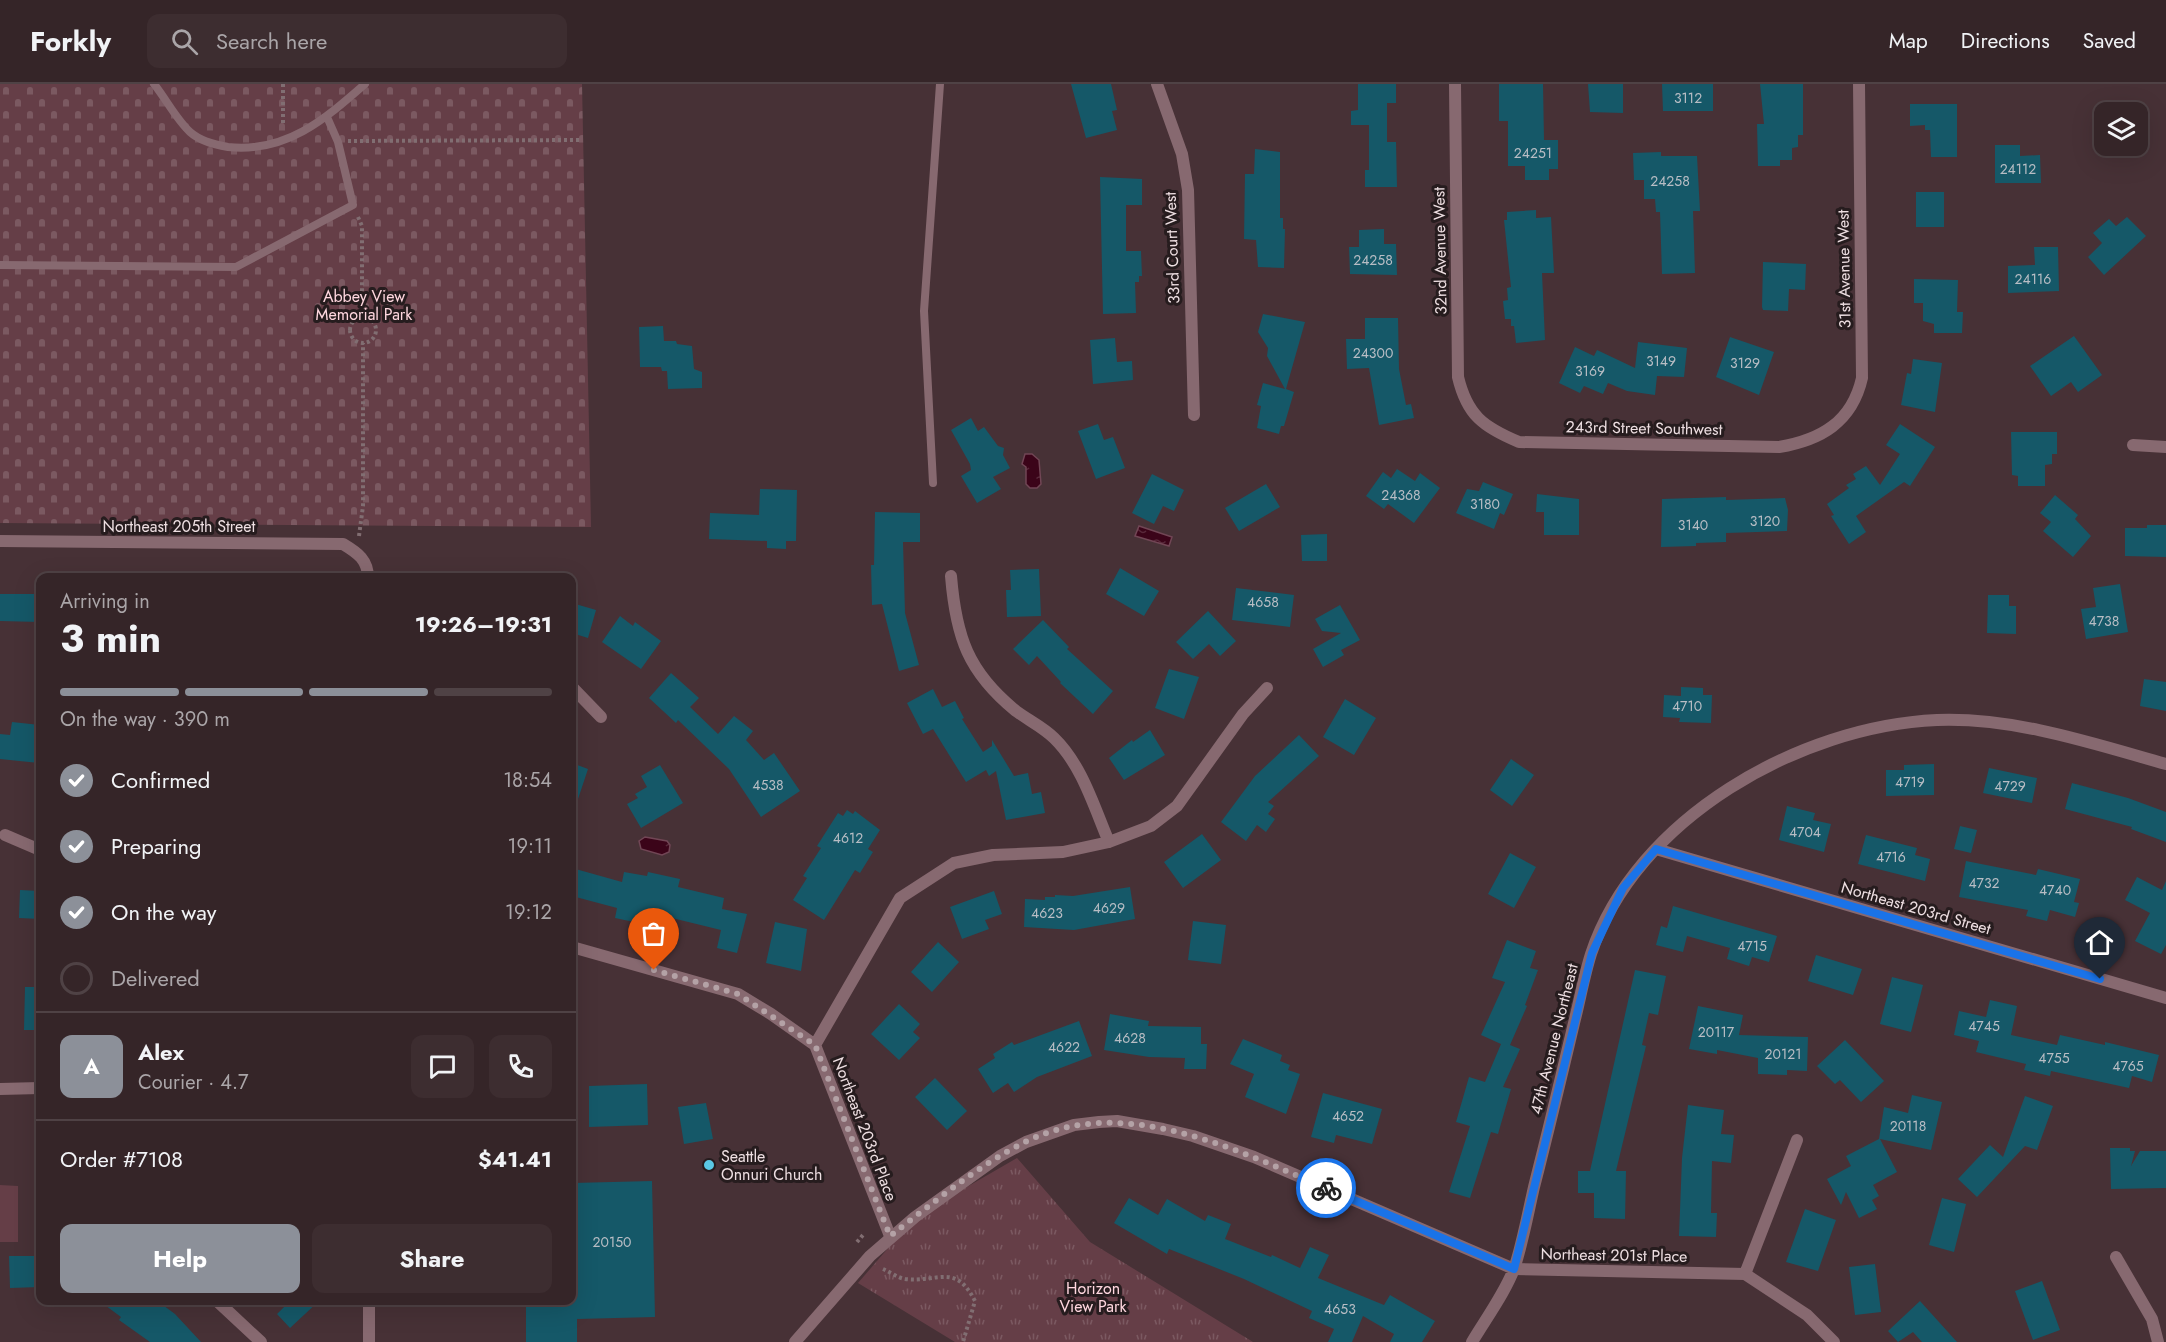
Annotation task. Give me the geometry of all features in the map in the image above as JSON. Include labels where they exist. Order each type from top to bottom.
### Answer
[{"type":"street","name":"33rd Court West","points":[[1157,84],[1182,154],[1188,190],[1194,415]]},
{"type":"street","name":"32nd Avenue West","points":[[1455,84],[1458,376],[1463,396],[1474,415]]},
{"type":"street","name":"31st Avenue West","points":[[1819,436],[1845,415],[1857,398],[1862,378],[1859,84]]},
{"type":"street","name":"243rd Street Southwest","points":[[1474,415],[1496,432],[1519,442],[1779,447],[1800,444],[1819,436]]},
{"type":"street","points":[[2133,445],[2166,447]]},
{"type":"street","name":"Northeast 205th Street","points":[[0,541],[343,544],[357,552]]},
{"type":"street","points":[[357,552],[368,565],[368,573]]},
{"type":"street","points":[[951,576],[955,618],[967,652],[988,687],[1054,738],[1080,773],[1109,842]]},
{"type":"street","points":[[815,1045],[900,898],[954,863],[993,855],[1063,852],[1109,842],[1151,826],[1177,806],[1243,714],[1267,688]]},
{"type":"street","points":[[576,691],[601,717]]},
{"type":"street","name":"47th Avenue Northeast","points":[[1472,1342],[1514,1269],[1592,953],[1623,888],[1656,849],[1698,810],[1768,765],[1832,738],[1880,726],[1938,720],[2000,724],[2039,730],[2166,764]]},
{"type":"street","points":[[5,835],[36,848]]},
{"type":"street","name":"Northeast 203rd Street","points":[[1656,849],[2166,998]]},
{"type":"street","name":"Northeast 203rd Place","points":[[576,948],[738,994],[815,1045],[890,1236]]},
{"type":"street","points":[[0,1089],[36,1088]]},
{"type":"street","name":"Northeast 201st Place","points":[[795,1342],[890,1236],[1000,1156],[1026,1142],[1074,1125],[1117,1121],[1192,1136],[1254,1157],[1514,1269],[1745,1274]]},
{"type":"street","points":[[1797,1140],[1745,1274],[1807,1315],[1834,1342]]},
{"type":"street","points":[[2116,1257],[2152,1319],[2158,1342]]},
{"type":"street","points":[[221,1305],[261,1342]]},
{"type":"street","points":[[369,1305],[369,1342]]},
{"type":"lane","points":[[154,84],[191,133],[215,145],[251,149],[283,142],[327,117],[365,84]]},
{"type":"lane","points":[[933,483],[924,311],[940,84]]},
{"type":"lane","points":[[0,265],[236,267],[352,205],[338,141],[327,117]]},
{"type":"path","points":[[282,84],[283,142]]},
{"type":"path","points":[[338,141],[579,140]]},
{"type":"path","points":[[352,205],[362,226],[362,316]]},
{"type":"path","points":[[362,316],[373,321],[376,329],[374,337],[363,343],[354,340],[350,328],[354,320],[362,316]]},
{"type":"path","points":[[357,552],[363,506],[363,343]]},
{"type":"path","points":[[857,1242],[863,1235],[861,1233]]},
{"type":"path","points":[[883,1269],[905,1279],[940,1276],[955,1278],[967,1286],[975,1301],[963,1342]]},
{"type":"green space","name":"Abbey View Memorial Park","points":[[0,84],[582,84],[591,527],[0,523]]},
{"type":"green space","name":"Horizon View Park","points":[[1017,1158],[1090,1242],[1253,1342],[955,1342],[858,1283],[915,1217]]},
{"type":"green space","points":[[0,1185],[18,1186],[18,1242],[0,1242]]},
{"type":"water","points":[[1025,454],[1032,454],[1039,460],[1041,484],[1037,488],[1030,488],[1026,484],[1026,467],[1022,464]]},
{"type":"water","points":[[1139,526],[1172,537],[1169,546],[1135,536]]},
{"type":"water","points":[[645,837],[667,841],[670,845],[669,852],[662,855],[641,849],[639,841]]},
{"type":"building","points":[[1071,84],[1111,84],[1117,110],[1112,111],[1117,130],[1086,138]]},
{"type":"building","points":[[1358,84],[1396,84],[1396,103],[1387,103],[1387,142],[1396,142],[1397,187],[1365,187],[1365,170],[1369,170],[1369,125],[1351,125],[1351,111],[1358,110]]},
{"type":"building","points":[[1499,84],[1543,84],[1544,140],[1558,140],[1558,169],[1549,169],[1549,180],[1525,180],[1525,166],[1508,166],[1508,121],[1499,121]]},
{"type":"building","points":[[1588,84],[1623,84],[1623,113],[1590,112]]},
{"type":"building","points":[[1662,84],[1713,84],[1713,111],[1663,111]]},
{"type":"building","points":[[1760,84],[1803,84],[1803,135],[1798,135],[1798,147],[1792,148],[1792,160],[1780,160],[1780,166],[1758,166],[1757,124],[1764,124]]},
{"type":"building","points":[[1910,104],[1957,104],[1957,157],[1931,157],[1930,130],[1925,130],[1925,125],[1910,126]]},
{"type":"building","points":[[1995,145],[2020,145],[2020,156],[2040,155],[2041,183],[1995,183]]},
{"type":"building","points":[[1255,149],[1280,152],[1280,218],[1283,218],[1283,229],[1285,229],[1284,268],[1258,267],[1256,240],[1244,239],[1245,174],[1254,174]]},
{"type":"building","points":[[1661,152],[1661,156],[1697,156],[1700,211],[1693,211],[1695,273],[1662,274],[1660,212],[1656,212],[1655,199],[1644,199],[1644,180],[1634,180],[1633,153]]},
{"type":"building","points":[[1100,177],[1142,179],[1142,205],[1126,205],[1126,251],[1141,251],[1142,276],[1139,276],[1139,282],[1135,282],[1136,313],[1103,314]]},
{"type":"building","points":[[1916,192],[1944,192],[1944,227],[1916,227]]},
{"type":"building","points":[[1536,210],[1536,218],[1551,217],[1554,273],[1542,273],[1545,340],[1516,343],[1511,319],[1505,319],[1503,301],[1508,300],[1507,288],[1511,287],[1504,220],[1507,220],[1507,212]]},
{"type":"building","points":[[2127,217],[2146,236],[2104,275],[2088,257],[2102,243],[2093,233],[2109,219],[2116,226]]},
{"type":"building","points":[[1384,229],[1384,244],[1396,244],[1397,275],[1350,274],[1349,247],[1359,247],[1359,230]]},
{"type":"building","points":[[2034,247],[2058,247],[2059,291],[2008,293],[2008,266],[2035,265]]},
{"type":"building","points":[[1763,262],[1806,264],[1805,290],[1789,289],[1788,311],[1763,310]]},
{"type":"building","points":[[1914,279],[1958,280],[1957,312],[1963,312],[1962,333],[1934,333],[1934,324],[1923,321],[1923,303],[1914,303]]},
{"type":"building","points":[[1263,314],[1305,322],[1286,389],[1294,392],[1284,426],[1281,426],[1279,434],[1257,428],[1261,406],[1257,405],[1263,383],[1285,389],[1267,356],[1268,348],[1258,332]]},
{"type":"building","points":[[1365,318],[1398,318],[1399,369],[1406,405],[1411,404],[1414,418],[1379,425],[1369,368],[1347,369],[1346,339],[1365,339]]},
{"type":"building","points":[[663,326],[664,341],[676,341],[677,344],[692,346],[694,369],[702,372],[702,388],[668,389],[667,371],[662,371],[661,367],[640,367],[639,327]]},
{"type":"building","points":[[2074,336],[2102,375],[2078,392],[2071,382],[2051,396],[2030,366]]},
{"type":"building","points":[[1730,337],[1774,352],[1759,395],[1716,377]]},
{"type":"building","points":[[1115,338],[1117,362],[1132,361],[1133,380],[1093,384],[1090,340]]},
{"type":"building","points":[[1638,342],[1687,348],[1684,377],[1657,376],[1655,395],[1627,391],[1608,383],[1603,394],[1584,386],[1580,393],[1559,383],[1575,347],[1594,356],[1597,350],[1635,368]]},
{"type":"building","points":[[1913,359],[1942,363],[1935,412],[1901,405],[1907,373],[1911,374]]},
{"type":"building","points":[[971,418],[978,431],[984,427],[998,446],[1004,448],[1003,455],[1010,468],[993,477],[1001,489],[977,503],[961,476],[971,470],[970,464],[951,430]]},
{"type":"building","points":[[1098,424],[1104,440],[1113,437],[1125,468],[1096,479],[1078,431]]},
{"type":"building","points":[[1900,424],[1935,447],[1910,486],[1904,482],[1856,516],[1866,532],[1849,544],[1831,516],[1834,515],[1827,504],[1849,488],[1846,485],[1856,479],[1853,474],[1866,466],[1880,485],[1900,454],[1886,445]]},
{"type":"building","points":[[2011,432],[2057,432],[2057,454],[2052,454],[2052,464],[2045,465],[2045,486],[2018,486],[2018,476],[2012,475]]},
{"type":"building","points":[[1397,469],[1415,481],[1420,473],[1440,488],[1414,523],[1388,504],[1384,509],[1366,496],[1383,472],[1391,478]]},
{"type":"building","points":[[1152,474],[1184,490],[1174,511],[1163,506],[1154,524],[1132,513]]},
{"type":"building","points":[[1483,482],[1513,494],[1504,515],[1500,513],[1494,529],[1456,513],[1467,489],[1479,491]]},
{"type":"building","points":[[1266,484],[1280,507],[1239,531],[1225,508]]},
{"type":"building","points":[[760,489],[797,490],[796,541],[786,541],[786,549],[767,548],[767,541],[709,539],[710,513],[759,515]]},
{"type":"building","points":[[1537,494],[1579,499],[1579,535],[1544,535],[1544,512],[1536,512]]},
{"type":"building","points":[[2055,495],[2078,515],[2075,519],[2091,536],[2073,557],[2043,531],[2051,522],[2040,513]]},
{"type":"building","points":[[1726,497],[1726,500],[1785,498],[1788,510],[1787,531],[1726,533],[1726,542],[1661,547],[1662,499]]},
{"type":"building","points":[[875,512],[920,513],[920,542],[903,542],[905,613],[919,665],[899,671],[882,604],[872,605],[871,565],[874,565]]},
{"type":"building","points":[[2147,525],[2166,525],[2166,557],[2125,556],[2125,528],[2147,528]]},
{"type":"building","points":[[1327,534],[1327,561],[1302,561],[1301,535]]},
{"type":"building","points":[[1120,568],[1159,591],[1144,616],[1106,594]]},
{"type":"building","points":[[1039,569],[1041,616],[1007,617],[1006,590],[1011,590],[1010,570]]},
{"type":"building","points":[[2120,584],[2128,632],[2086,639],[2081,609],[2096,607],[2093,588]]},
{"type":"building","points":[[1236,588],[1294,595],[1290,627],[1232,620]]},
{"type":"building","points":[[0,594],[36,594],[36,622],[0,621]]},
{"type":"building","points":[[1988,595],[2009,595],[2009,606],[2016,606],[2016,634],[1987,633]]},
{"type":"building","points":[[576,604],[596,610],[588,638],[576,634]]},
{"type":"building","points":[[1340,605],[1360,640],[1341,650],[1344,655],[1323,667],[1313,649],[1341,633],[1322,631],[1315,619]]},
{"type":"building","points":[[1208,611],[1236,641],[1220,656],[1209,644],[1193,659],[1176,642]]},
{"type":"building","points":[[620,616],[633,626],[635,622],[661,641],[641,669],[602,642]]},
{"type":"building","points":[[1043,620],[1069,647],[1067,649],[1113,691],[1093,714],[1060,683],[1037,656],[1029,665],[1013,649]]},
{"type":"building","points":[[1169,669],[1199,677],[1184,719],[1155,708]]},
{"type":"building","points":[[671,673],[699,698],[690,707],[718,734],[734,716],[753,731],[746,740],[764,760],[774,753],[800,791],[761,817],[729,769],[678,720],[676,723],[649,698]]},
{"type":"building","points":[[2144,679],[2166,682],[2166,711],[2140,706]]},
{"type":"building","points":[[1681,687],[1703,688],[1703,695],[1712,695],[1711,723],[1679,722],[1680,718],[1663,717],[1664,695],[1681,696]]},
{"type":"building","points":[[933,689],[942,707],[955,701],[964,718],[962,719],[983,752],[992,746],[992,740],[1014,776],[1028,773],[1032,794],[1041,792],[1045,813],[1006,820],[996,771],[989,776],[986,770],[966,782],[933,729],[923,734],[907,703]]},
{"type":"building","points":[[1345,699],[1376,718],[1354,755],[1323,737]]},
{"type":"building","points":[[12,722],[36,725],[36,763],[0,759],[0,734],[10,735]]},
{"type":"building","points":[[1150,730],[1165,755],[1124,780],[1109,758],[1132,740],[1133,742]]},
{"type":"building","points":[[1299,735],[1319,756],[1268,802],[1274,806],[1268,814],[1275,819],[1266,832],[1257,825],[1246,841],[1221,822],[1255,776]]},
{"type":"building","points":[[1511,759],[1534,775],[1512,806],[1490,790]]},
{"type":"building","points":[[576,764],[588,769],[576,805]]},
{"type":"building","points":[[1934,764],[1934,795],[1886,796],[1886,770],[1904,770],[1904,765]]},
{"type":"building","points":[[660,765],[683,803],[641,828],[627,804],[638,798],[635,794],[647,787],[641,776]]},
{"type":"building","points":[[1989,768],[2037,778],[2032,803],[1983,793]]},
{"type":"building","points":[[2072,783],[2128,798],[2166,812],[2166,842],[2131,829],[2132,827],[2065,809]]},
{"type":"building","points":[[1787,806],[1815,813],[1813,820],[1831,824],[1824,852],[1779,840]]},
{"type":"building","points":[[847,810],[853,814],[855,811],[880,830],[868,849],[873,852],[860,873],[855,870],[824,920],[793,900],[807,878],[803,876],[821,848],[817,846],[838,813],[843,816]]},
{"type":"building","points":[[1960,826],[1977,830],[1971,853],[1954,849]]},
{"type":"building","points":[[1202,834],[1221,860],[1183,888],[1164,862]]},
{"type":"building","points":[[1866,835],[1917,848],[1915,855],[1930,859],[1925,881],[1858,864]]},
{"type":"building","points":[[1510,853],[1536,867],[1514,908],[1488,894]]},
{"type":"building","points":[[1966,861],[2036,875],[2038,869],[2080,879],[2074,902],[2079,903],[2075,917],[2050,910],[2047,921],[2026,916],[2028,910],[1959,897]]},
{"type":"building","points":[[576,869],[622,882],[624,872],[647,876],[648,872],[680,879],[678,887],[724,898],[722,909],[747,914],[737,953],[717,948],[721,930],[672,918],[671,925],[635,918],[634,922],[615,918],[617,908],[576,897]]},
{"type":"building","points":[[2137,877],[2162,890],[2166,881],[2166,945],[2161,954],[2135,941],[2150,913],[2125,900]]},
{"type":"building","points":[[1130,887],[1135,919],[1074,930],[1024,927],[1025,899],[1045,900],[1045,897],[1055,897],[1055,895],[1073,896]]},
{"type":"building","points":[[20,890],[36,891],[36,919],[19,918]]},
{"type":"building","points":[[994,891],[1002,914],[985,920],[989,929],[962,939],[950,907]]},
{"type":"building","points":[[1673,906],[1777,936],[1769,962],[1752,957],[1749,966],[1727,959],[1730,948],[1687,936],[1683,952],[1656,945],[1661,926],[1667,928]]},
{"type":"building","points":[[1193,921],[1226,925],[1221,964],[1188,960]]},
{"type":"building","points":[[775,922],[807,929],[801,971],[766,963]]},
{"type":"building","points":[[1507,940],[1536,951],[1530,968],[1538,970],[1525,1005],[1527,1006],[1510,1045],[1520,1049],[1503,1087],[1511,1089],[1498,1134],[1491,1132],[1470,1198],[1449,1192],[1470,1126],[1456,1122],[1469,1077],[1485,1082],[1501,1044],[1481,1035],[1505,982],[1492,978]]},
{"type":"building","points":[[938,942],[959,962],[932,992],[911,972]]},
{"type":"building","points":[[1816,955],[1862,969],[1853,995],[1808,981]]},
{"type":"building","points":[[1635,970],[1666,976],[1658,1015],[1649,1013],[1642,1045],[1646,1046],[1616,1171],[1626,1171],[1625,1219],[1594,1218],[1594,1193],[1578,1193],[1578,1171],[1590,1171]]},
{"type":"building","points":[[1892,977],[1923,985],[1911,1032],[1880,1024]]},
{"type":"building","points":[[25,987],[36,987],[36,1030],[24,1030]]},
{"type":"building","points":[[1990,1000],[2017,1006],[2011,1035],[2057,1045],[2060,1035],[2105,1045],[2105,1042],[2159,1055],[2152,1082],[2132,1076],[2129,1088],[2051,1071],[2050,1076],[2024,1070],[2026,1064],[1976,1052],[1979,1041],[1954,1035],[1959,1011],[1986,1017]]},
{"type":"building","points":[[899,1004],[920,1024],[913,1032],[920,1038],[899,1060],[871,1034]]},
{"type":"building","points":[[1698,1006],[1743,1015],[1739,1035],[1808,1037],[1807,1071],[1787,1070],[1787,1075],[1758,1074],[1758,1058],[1717,1050],[1717,1054],[1689,1049]]},
{"type":"building","points":[[1110,1014],[1149,1021],[1148,1026],[1201,1027],[1201,1044],[1207,1044],[1206,1069],[1184,1069],[1185,1058],[1149,1057],[1104,1050]]},
{"type":"building","points":[[1079,1021],[1092,1056],[1037,1077],[1014,1092],[1008,1083],[993,1093],[978,1069],[995,1058],[993,1054],[1012,1042],[1014,1045]]},
{"type":"building","points":[[1243,1039],[1282,1055],[1280,1061],[1290,1065],[1288,1070],[1300,1074],[1286,1114],[1245,1097],[1254,1074],[1230,1064]]},
{"type":"building","points":[[1845,1040],[1884,1081],[1861,1102],[1840,1080],[1835,1084],[1817,1066]]},
{"type":"building","points":[[935,1078],[967,1111],[947,1130],[915,1097]]},
{"type":"building","points":[[647,1084],[648,1125],[589,1127],[589,1086]]},
{"type":"building","points":[[1323,1093],[1382,1109],[1372,1144],[1336,1135],[1334,1143],[1311,1137]]},
{"type":"building","points":[[1912,1095],[1942,1102],[1931,1150],[1880,1139],[1897,1172],[1873,1185],[1879,1196],[1872,1200],[1877,1209],[1859,1218],[1846,1192],[1841,1205],[1827,1179],[1851,1166],[1846,1156],[1879,1139],[1884,1107],[1908,1113]]},
{"type":"building","points":[[2025,1096],[2053,1106],[2037,1150],[2025,1146],[1977,1197],[1958,1179],[1990,1145],[2003,1157]]},
{"type":"building","points":[[706,1103],[713,1139],[684,1144],[678,1107]]},
{"type":"building","points":[[1688,1105],[1724,1110],[1721,1134],[1734,1135],[1731,1163],[1712,1161],[1711,1213],[1717,1213],[1716,1237],[1679,1236],[1682,1158]]},
{"type":"building","points":[[2110,1148],[2130,1148],[2130,1151],[2135,1151],[2131,1166],[2140,1151],[2166,1151],[2166,1188],[2111,1189]]},
{"type":"building","points":[[652,1181],[655,1317],[577,1319],[577,1342],[526,1342],[526,1305],[576,1305],[576,1183]]},
{"type":"building","points":[[1129,1198],[1158,1215],[1167,1199],[1205,1221],[1208,1215],[1231,1224],[1225,1239],[1271,1257],[1272,1255],[1300,1268],[1310,1247],[1329,1255],[1318,1278],[1384,1305],[1390,1295],[1435,1321],[1422,1342],[1390,1342],[1394,1334],[1363,1316],[1352,1342],[1328,1342],[1334,1329],[1309,1318],[1312,1311],[1244,1279],[1169,1249],[1167,1254],[1114,1223]]},
{"type":"building","points":[[1942,1198],[1966,1204],[1954,1252],[1929,1245]]},
{"type":"building","points":[[1805,1209],[1836,1220],[1818,1271],[1786,1262]]},
{"type":"building","points":[[9,1256],[36,1256],[36,1287],[10,1288]]},
{"type":"building","points":[[1875,1264],[1881,1312],[1855,1315],[1849,1267]]},
{"type":"building","points":[[2042,1281],[2060,1330],[2033,1340],[2015,1291]]},
{"type":"building","points":[[1920,1301],[1957,1342],[1922,1342],[1913,1332],[1898,1342],[1888,1331]]},
{"type":"building","points":[[105,1305],[163,1305],[175,1314],[201,1342],[150,1342],[119,1320],[121,1317]]},
{"type":"building","points":[[286,1305],[315,1305],[290,1328],[277,1314]]},
{"type":"way so far","points":[[654,970],[738,994],[815,1045],[890,1236],[1000,1156],[1047,1133],[1074,1125],[1099,1122],[1117,1121],[1192,1136],[1254,1157],[1326,1188]]},
{"type":"place","name":"Seattle Onnuri Church","points":[[709,1165]]},
{"type":"route","points":[[1326,1188],[1514,1269],[1592,953],[1623,888],[1656,849],[2100,979]]}]
